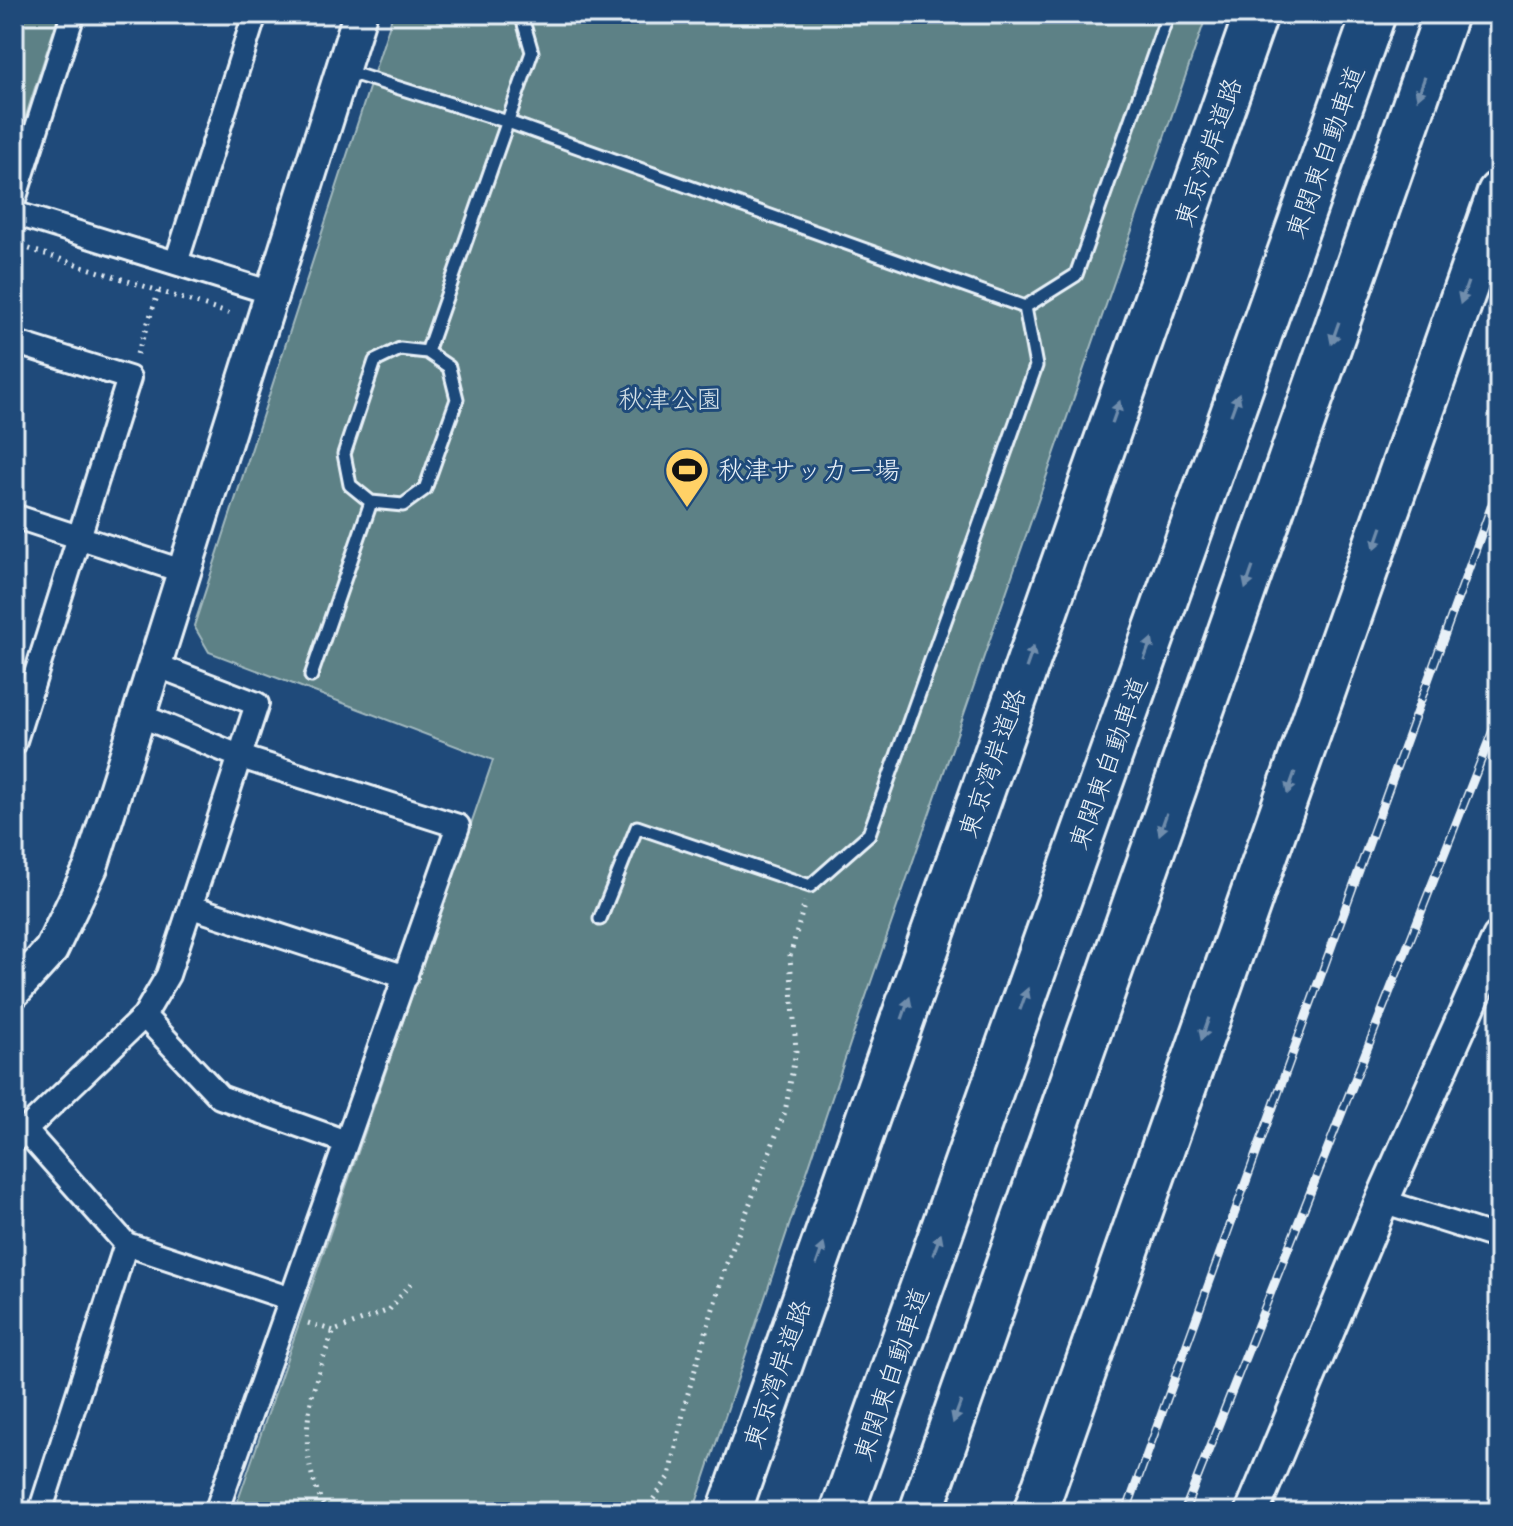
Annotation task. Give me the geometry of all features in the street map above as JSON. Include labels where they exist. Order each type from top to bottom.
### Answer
[{"type":"highway","name":"東京湾岸道路","points":[[729,1512],[1256,14]]},
{"type":"highway","name":"東関東自動車道","points":[[842,1512],[1374,14]]},
{"type":"highway","points":[[921,1512],[1446,14]]},
{"type":"highway","points":[[1035,1512],[1499,193]]},
{"type":"street","points":[[14,200],[73,14]]},
{"type":"street","points":[[176,263],[255,14]]},
{"type":"street","points":[[14,991],[51,950],[91,867],[360,14]]},
{"type":"street","points":[[14,213],[272,293]]},
{"type":"street","points":[[14,342],[129,378],[81,537],[22,693],[14,744]]},
{"type":"street","points":[[14,516],[182,571]]},
{"type":"street","points":[[153,664],[257,704],[168,975],[144,1016],[20,1135],[126,1244],[291,1299]]},
{"type":"street","points":[[137,714],[241,757],[458,826],[216,1512]]},
{"type":"street","points":[[192,907],[406,977]]},
{"type":"street","points":[[1252,1512],[1382,1201],[1499,938]]},
{"type":"street","points":[[144,1016],[220,1097],[346,1142]]},
{"type":"street","points":[[1382,1201],[1499,1238]]},
{"type":"street","points":[[40,1512],[126,1244]]},
{"type":"lane","points":[[427,352],[532,52],[521,14]]},
{"type":"lane","points":[[1025,307],[1076,275],[1168,14]]},
{"type":"lane","points":[[342,70],[508,122],[1025,307]]},
{"type":"lane","points":[[600,919],[637,827],[810,886],[869,834],[1036,366],[1025,307]]},
{"type":"lane","points":[[400,349],[427,352],[449,367],[457,399],[425,489],[403,505],[371,502],[350,485],[344,454],[375,361],[400,349]]},
{"type":"lane","points":[[311,676],[371,502]]},
{"type":"path","points":[[14,244],[234,315]]},
{"type":"path","points":[[129,378],[159,291]]},
{"type":"path","points":[[644,1512],[670,1476],[686,1400],[725,1268],[785,1112],[796,1051],[790,956],[810,886]]},
{"type":"path","points":[[327,1512],[312,1478],[306,1450],[313,1381],[334,1331],[389,1310],[412,1282]]},
{"type":"green space","points":[[14,14],[59,14],[14,152]]},
{"type":"green space","name":"秋津公園","points":[[393,14],[1207,14],[863,1005],[693,1512],[234,1512],[493,760],[209,652],[194,626]]},
{"type":"railway","points":[[1126,1512],[1499,485]]},
{"type":"railway","points":[[1184,1512],[1499,715]]},
{"type":"place","name":"秋津サッカー場","points":[[687,509]]}]
